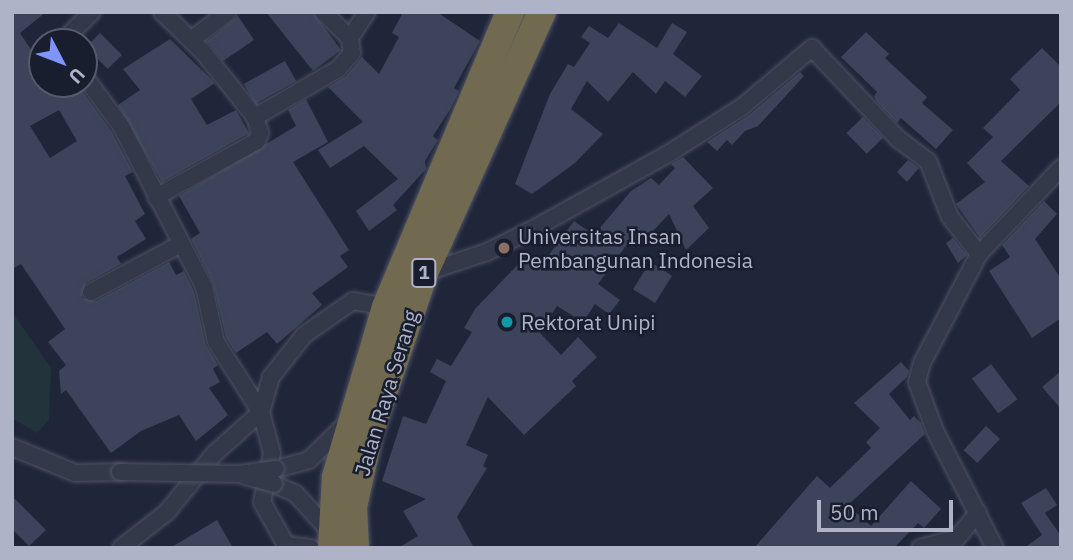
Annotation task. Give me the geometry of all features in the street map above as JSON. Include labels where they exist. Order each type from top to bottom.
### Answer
[{"type":"highway","name":"Jalan Raya Serang","points":[[332,544],[332,497],[352,416],[386,307],[510,12]]},
{"type":"highway","name":"Jalan Raya Serang","points":[[332,544],[353,507],[366,445],[424,273],[542,12]]},
{"type":"street","points":[[156,197],[257,141],[260,133],[255,117],[191,40],[162,12]]},
{"type":"street","points":[[191,40],[228,12]]},
{"type":"street","points":[[255,117],[338,69],[352,53],[349,38],[323,12]]},
{"type":"street","points":[[349,38],[367,12]]},
{"type":"street","points":[[424,273],[498,246],[668,154],[741,107],[813,48],[897,138],[928,161],[950,217],[979,254]]},
{"type":"street","points":[[98,95],[121,127],[212,307],[216,342],[261,412],[272,453],[262,502],[286,545],[332,544]]},
{"type":"street","points":[[995,548],[936,431],[918,382],[922,363],[979,254],[1061,168]]},
{"type":"street","points":[[91,292],[181,244]]},
{"type":"street","points":[[121,548],[167,512],[214,454],[261,412],[271,377],[322,320],[353,301],[386,307]]},
{"type":"street","points":[[12,447],[75,473],[275,476],[309,460],[329,445],[352,416]]},
{"type":"street","points":[[275,476],[296,494],[332,544]]},
{"type":"street","points":[[920,548],[957,538],[978,513]]},
{"type":"shaded area","points":[[12,312],[51,368],[49,420],[37,433],[12,418]]},
{"type":"building","points":[[12,12],[46,12],[20,33],[28,45],[28,98],[87,98],[112,132],[133,172],[125,176],[145,214],[135,221],[146,239],[117,257],[121,264],[86,283],[82,298],[96,301],[169,262],[176,275],[184,271],[194,291],[206,345],[218,365],[213,369],[220,382],[209,388],[228,415],[196,441],[179,415],[141,431],[111,453],[66,390],[61,394],[59,371],[66,365],[48,342],[65,329],[21,264],[12,269]],"holes":[[[59,110],[77,141],[50,158],[30,126]]]},
{"type":"building","points":[[266,12],[313,12],[341,50],[313,71]]},
{"type":"building","points":[[403,12],[437,12],[480,41],[454,88],[459,91],[451,108],[433,136],[438,140],[425,161],[426,169],[393,205],[397,210],[369,231],[356,211],[398,179],[364,146],[330,168],[318,150],[363,122],[328,87],[346,76],[362,57],[379,74],[399,37],[392,33]]},
{"type":"building","points":[[238,16],[254,40],[223,61],[207,41]]},
{"type":"building","points":[[619,23],[657,48],[672,23],[687,32],[673,54],[702,76],[685,97],[665,81],[656,94],[633,72],[608,102],[587,81],[571,109],[603,134],[575,163],[532,194],[515,184],[550,94],[568,64],[574,67],[590,43],[581,37],[589,26],[608,38]]},
{"type":"building","points":[[866,32],[889,54],[885,58],[927,97],[922,103],[953,130],[936,149],[901,118],[897,123],[877,102],[874,96],[877,92],[841,57]]},
{"type":"building","points":[[100,33],[122,55],[108,69],[98,59]]},
{"type":"building","points":[[170,39],[215,83],[191,99],[207,125],[236,110],[249,133],[162,182],[118,105],[140,90],[123,69]]},
{"type":"building","points":[[1042,48],[1061,67],[1061,102],[1001,161],[1029,186],[980,238],[956,204],[985,182],[967,163],[993,137],[983,128],[1020,90],[1010,79]]},
{"type":"building","points":[[285,61],[296,81],[255,104],[244,84]]},
{"type":"building","points":[[800,72],[804,76],[758,126],[745,131],[732,145],[727,140],[717,151],[707,142],[749,115]]},
{"type":"building","points":[[306,99],[328,142],[293,162],[349,250],[340,256],[348,267],[312,293],[322,305],[277,344],[267,332],[236,353],[226,338],[213,283],[191,239],[200,233],[179,196],[296,126],[288,110]]},
{"type":"building","points":[[863,117],[883,138],[867,154],[846,133]]},
{"type":"building","points":[[683,157],[713,188],[693,206],[709,228],[686,250],[669,214],[639,246],[631,239],[598,284],[620,300],[609,314],[595,304],[583,322],[557,306],[540,333],[561,355],[578,337],[597,357],[572,381],[576,386],[524,435],[488,397],[466,445],[488,455],[483,466],[487,468],[457,517],[474,548],[398,548],[418,536],[403,511],[426,499],[382,481],[403,416],[426,424],[446,381],[430,372],[437,359],[451,366],[472,332],[464,328],[475,309],[527,255],[540,267],[574,221],[594,235],[631,191],[651,178],[659,185],[675,168],[671,164]]},
{"type":"building","points":[[908,160],[919,168],[907,182],[897,172]]},
{"type":"building","points":[[1044,201],[1057,214],[1035,239],[1061,279],[1061,318],[1032,338],[989,271],[1010,257],[1002,245]]},
{"type":"building","points":[[953,238],[967,255],[958,263],[946,243]]},
{"type":"building","points":[[650,262],[672,276],[655,303],[633,289]]},
{"type":"building","points":[[901,362],[909,371],[907,377],[889,394],[910,420],[914,416],[921,423],[925,434],[848,505],[871,526],[911,481],[941,509],[924,528],[918,523],[894,548],[754,548],[817,476],[830,488],[871,448],[866,442],[880,428],[854,403]]},
{"type":"building","points":[[991,364],[1017,399],[998,414],[972,378]]},
{"type":"building","points":[[1061,371],[1061,409],[1042,387]]},
{"type":"building","points":[[986,426],[1000,439],[977,463],[963,450]]},
{"type":"building","points":[[1046,488],[1057,505],[1045,513],[1061,536],[1061,548],[1024,548],[1042,535],[1021,503]]},
{"type":"building","points":[[12,496],[46,530],[29,546],[12,529]]},
{"type":"building","points":[[217,520],[233,548],[170,548]]},
{"type":"place","name":"Universitas Insan Pembangunan Indonesia","points":[[504,248]]},
{"type":"place","name":"Rektorat Unipi","points":[[507,322]]}]
